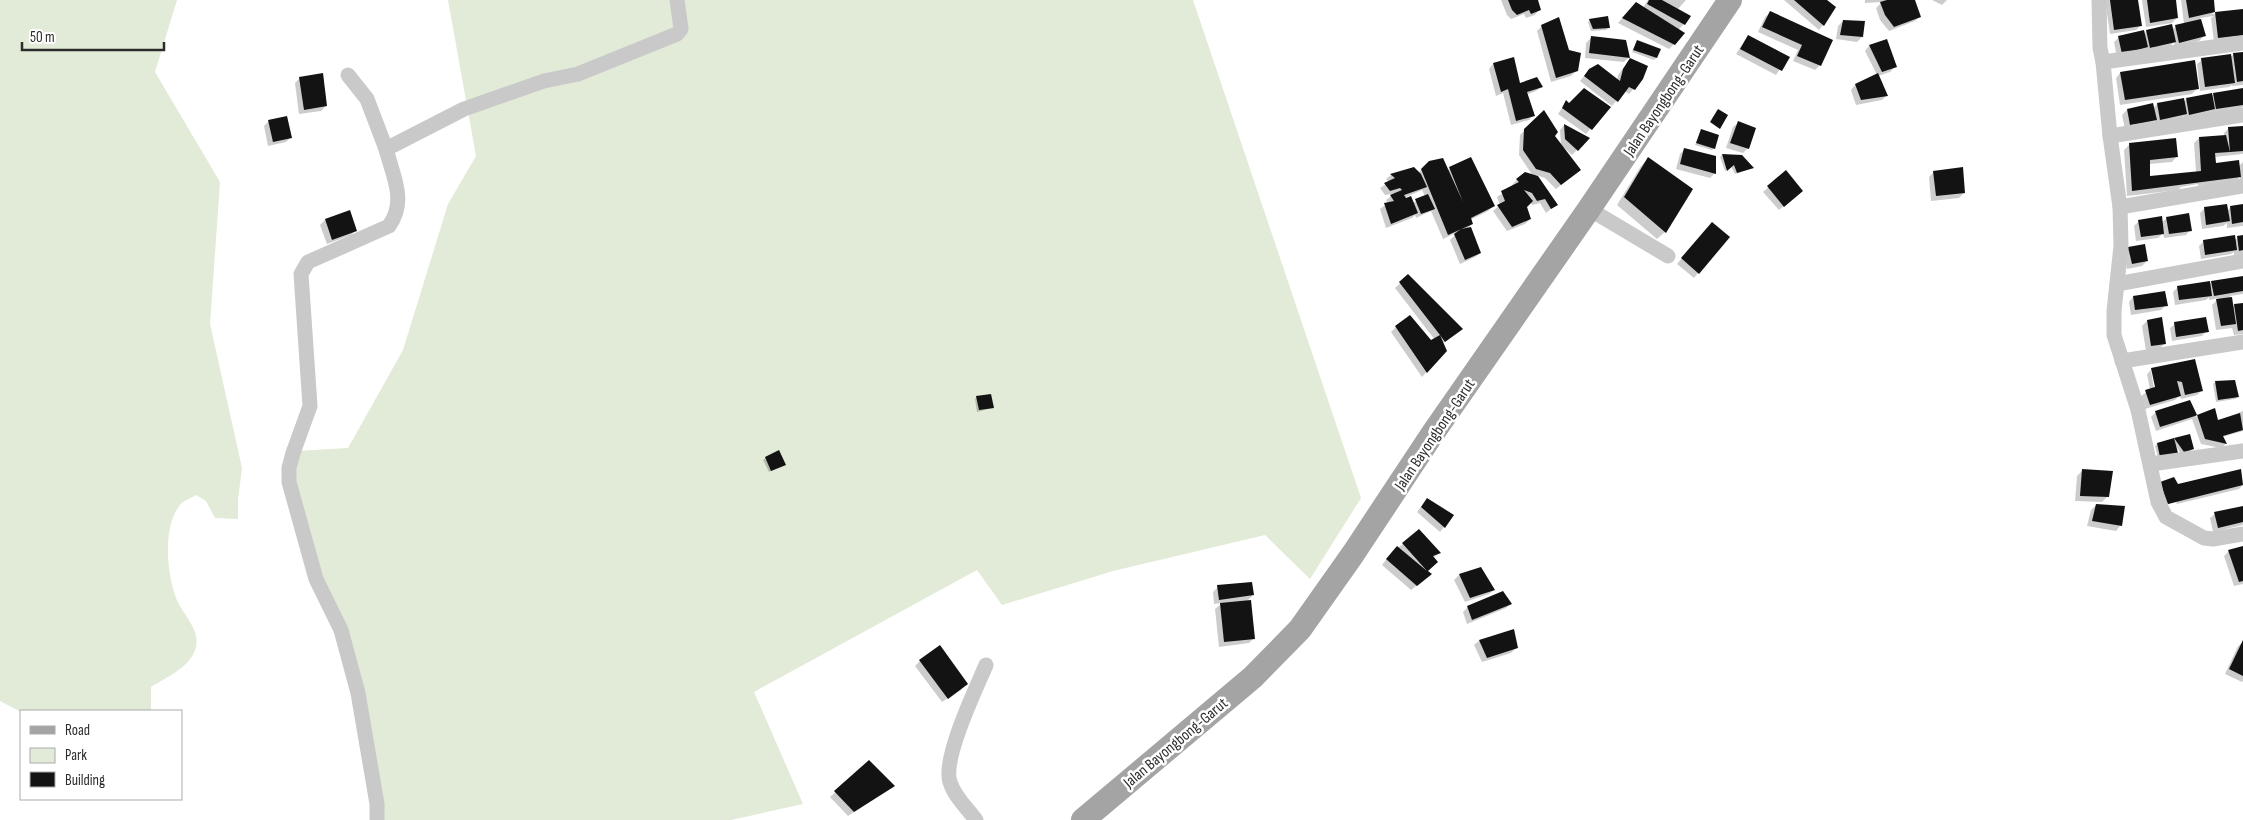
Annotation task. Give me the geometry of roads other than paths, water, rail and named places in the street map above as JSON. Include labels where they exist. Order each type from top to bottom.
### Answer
[{"type":"main road","name":"Jalan Bayongbong-Garut","points":[[1083,820],[1253,677],[1300,629],[1353,554],[1433,433],[1590,209],[1730,0]]},
{"type":"street","points":[[386,149],[464,109],[544,81],[578,74],[677,34],[681,29],[677,0]]},
{"type":"street","points":[[2099,0],[2100,48],[2120,207],[2121,246],[2114,311],[2114,335],[2131,386],[2158,502],[2166,517],[2204,538],[2213,539],[2243,534]]},
{"type":"street","points":[[2103,62],[2243,43]]},
{"type":"street","points":[[348,76],[367,99],[386,149],[400,200],[393,221],[389,226],[308,262],[303,268],[301,274],[310,406],[289,468],[289,482],[316,579],[341,630],[358,694],[377,804],[377,820]]},
{"type":"street","points":[[2110,136],[2243,114]]},
{"type":"street","points":[[2120,207],[2243,186]]},
{"type":"street","points":[[1590,209],[1668,256]]},
{"type":"street","points":[[2117,284],[2243,261]]},
{"type":"street","points":[[2122,361],[2243,342]]},
{"type":"street","points":[[2150,464],[2243,451]]},
{"type":"street","points":[[976,820],[956,794],[950,782],[948,770],[953,749],[986,665]]}]
